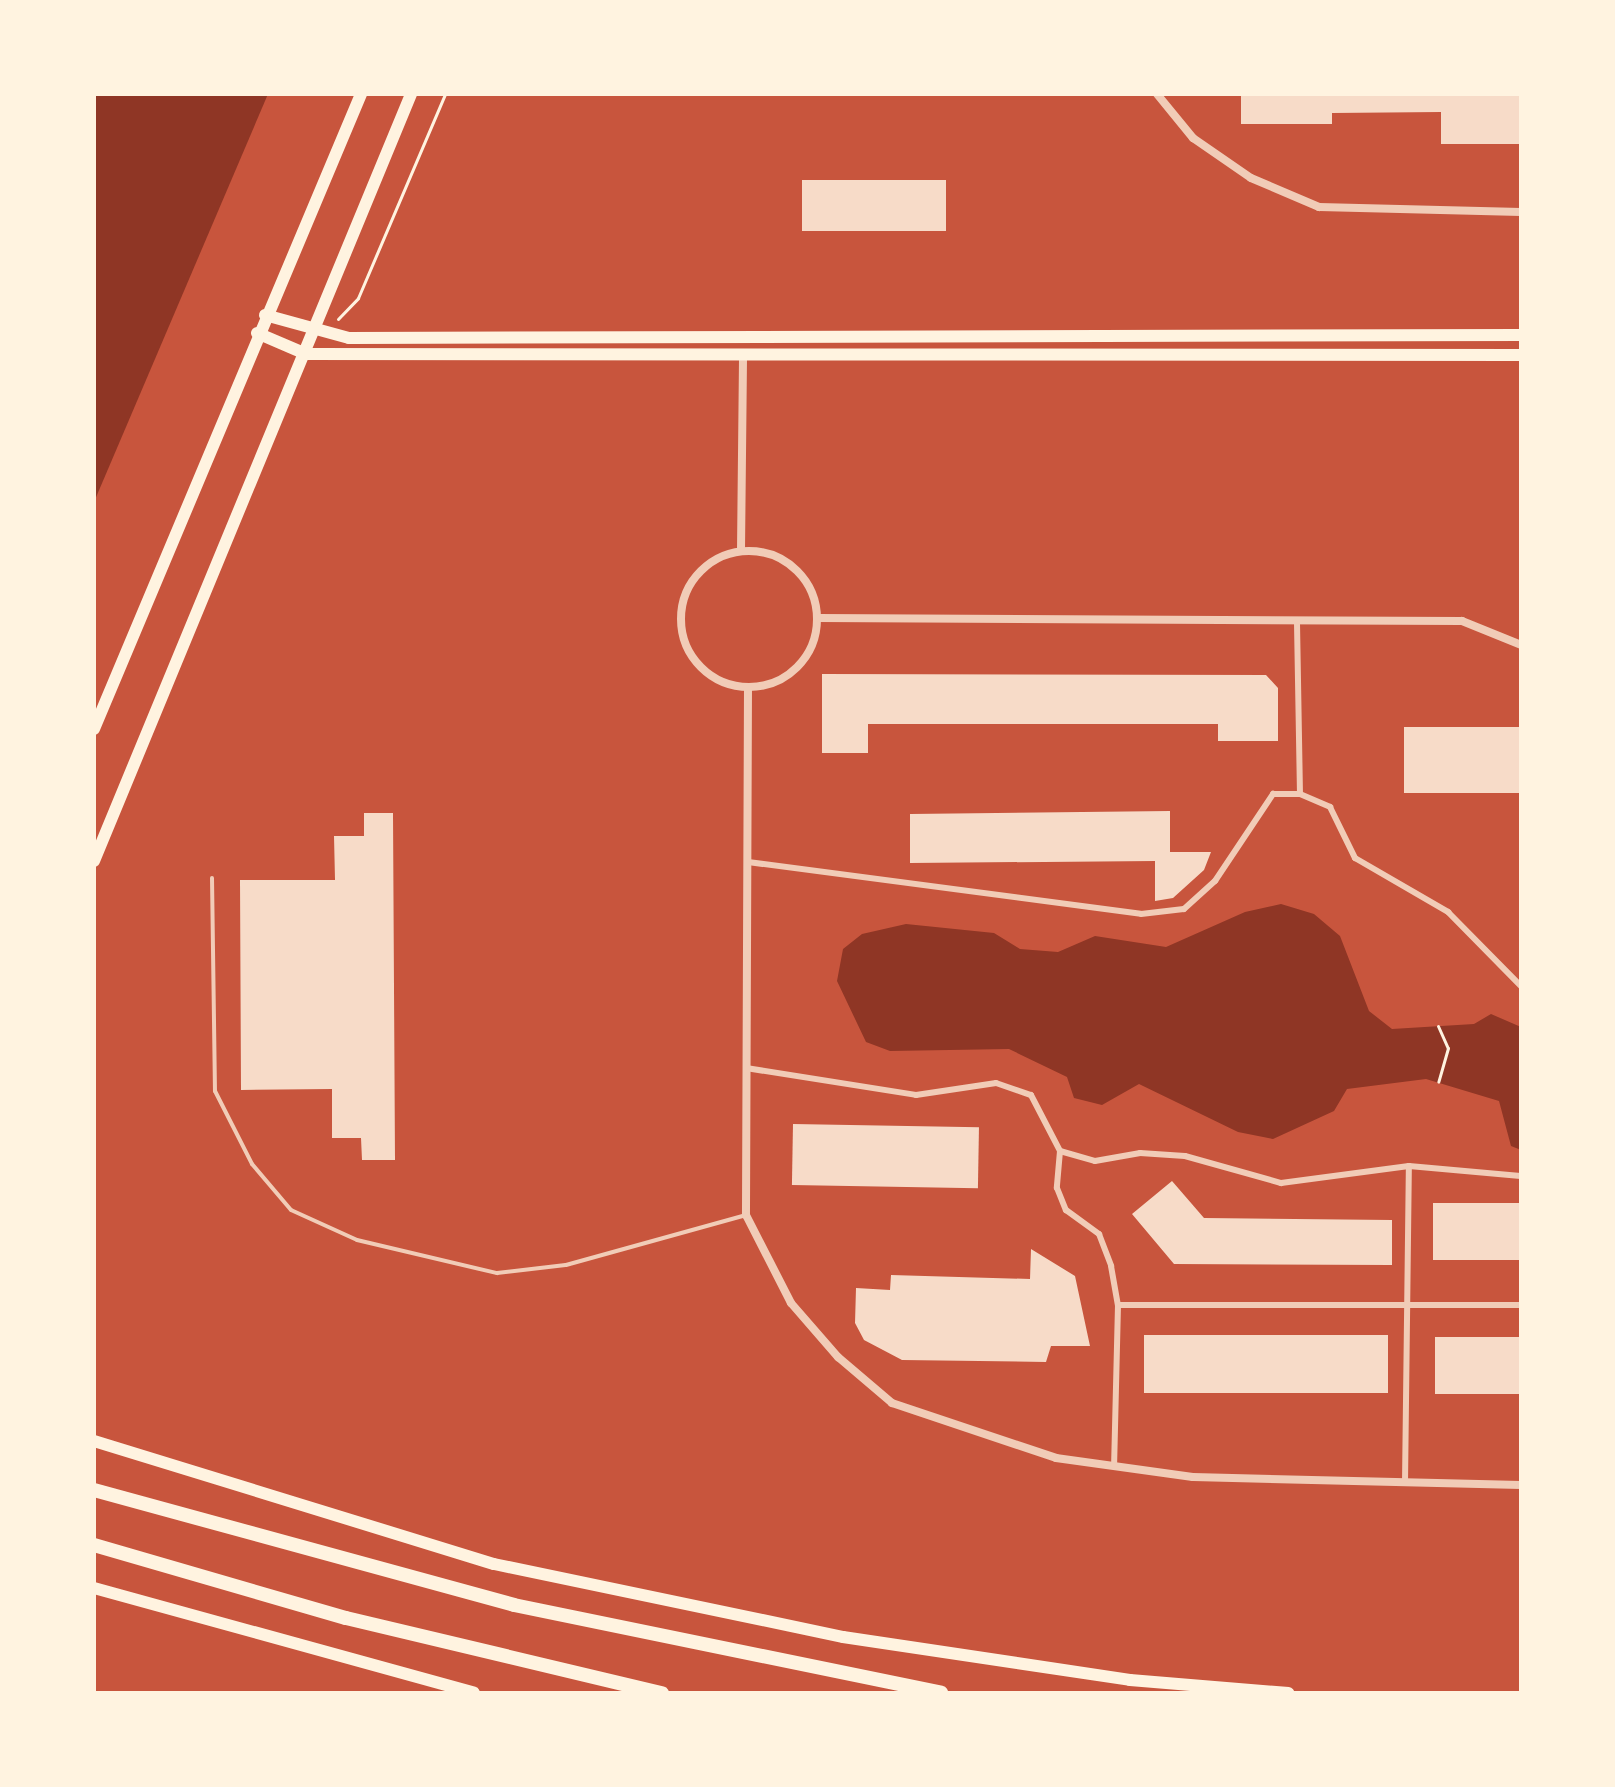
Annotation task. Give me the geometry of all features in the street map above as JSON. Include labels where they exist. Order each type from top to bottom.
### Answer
[{"type":"highway","points":[[94,1490],[514,1605],[941,1693]]},
{"type":"highway","points":[[94,1545],[501,1655],[662,1693]]},
{"type":"main road","points":[[94,729],[257,333],[361,94]]},
{"type":"main road","points":[[94,861],[152,707],[306,354],[320,332],[411,94]]},
{"type":"main road","points":[[265,315],[320,332],[1521,335]]},
{"type":"main road","points":[[257,333],[306,354],[1521,355]]},
{"type":"main road","points":[[94,1441],[539,1574],[843,1637],[1130,1680],[1288,1693]]},
{"type":"main road","points":[[94,1588],[474,1693]]},
{"type":"street","points":[[1157,94],[1193,138],[1251,178],[1319,207],[1521,212]]},
{"type":"street","points":[[741,550],[743,354]]},
{"type":"street","points":[[741,550],[775,556],[803,576],[818,618],[797,667],[748,687],[706,672],[690,655],[680,611],[700,570],[741,550]]},
{"type":"street","points":[[818,618],[1297,623],[1462,621],[1521,645]]},
{"type":"street","points":[[1297,623],[1300,794]]},
{"type":"street","points":[[748,687],[746,1215],[791,1303],[892,1403],[970,1435],[1114,1466],[1193,1477],[1521,1485]]},
{"type":"street","points":[[748,862],[1141,914],[1184,909],[1215,881],[1273,794],[1300,794],[1330,807],[1355,858],[1383,881],[1448,912],[1521,986]]},
{"type":"street","points":[[746,1068],[916,1095],[996,1083],[1031,1095],[1060,1151],[1057,1188],[1066,1210],[1099,1234],[1118,1305],[1114,1466]]},
{"type":"street","points":[[1060,1151],[1095,1161],[1140,1153],[1185,1156],[1281,1183],[1409,1166],[1521,1176]]},
{"type":"street","points":[[1405,1483],[1409,1166]]},
{"type":"street","points":[[1118,1305],[1521,1305]]},
{"type":"lane","points":[[212,878],[215,1091],[252,1164],[291,1210],[357,1240],[497,1273],[566,1265],[746,1215]]},
{"type":"path","points":[[320,332],[358,298],[445,94]]},
{"type":"path","points":[[1438,1026],[1448,1048],[1438,1082]]},
{"type":"shaded area","points":[[94,94],[268,94],[94,502]]},
{"type":"shaded area","points":[[1281,904],[1314,914],[1340,936],[1369,1011],[1392,1029],[1474,1024],[1491,1014],[1521,1027],[1521,1150],[1511,1146],[1499,1101],[1426,1079],[1347,1089],[1334,1111],[1273,1139],[1238,1132],[1139,1084],[1102,1105],[1074,1098],[1067,1077],[1009,1049],[890,1051],[866,1042],[837,981],[843,949],[862,934],[906,924],[994,933],[1020,949],[1058,952],[1095,936],[1166,947],[1245,912]]},
{"type":"building","points":[[1241,94],[1521,94],[1521,144],[1441,144],[1441,112],[1332,113],[1332,124],[1241,124]]},
{"type":"building","points":[[802,180],[946,180],[946,231],[802,231]]},
{"type":"building","points":[[822,674],[1266,675],[1278,688],[1278,741],[1218,741],[1218,724],[868,724],[868,753],[822,753]]},
{"type":"building","points":[[1404,727],[1521,727],[1521,793],[1404,793]]},
{"type":"building","points":[[1170,811],[1170,852],[1211,852],[1204,870],[1173,898],[1155,901],[1155,861],[910,863],[910,814]]},
{"type":"building","points":[[364,813],[393,813],[395,1160],[362,1160],[361,1138],[332,1138],[332,1089],[241,1090],[240,880],[335,880],[334,836],[364,836]]},
{"type":"building","points":[[793,1124],[979,1127],[978,1188],[792,1185]]},
{"type":"building","points":[[1172,1181],[1204,1218],[1392,1220],[1392,1265],[1174,1264],[1132,1214]]},
{"type":"building","points":[[1433,1203],[1521,1203],[1521,1260],[1433,1260]]},
{"type":"building","points":[[1031,1249],[1075,1276],[1090,1346],[1051,1346],[1046,1362],[902,1360],[864,1340],[855,1323],[856,1288],[890,1290],[891,1275],[1030,1279]]},
{"type":"building","points":[[1144,1335],[1388,1335],[1388,1393],[1144,1393]]},
{"type":"building","points":[[1435,1337],[1521,1337],[1521,1394],[1435,1394]]}]
